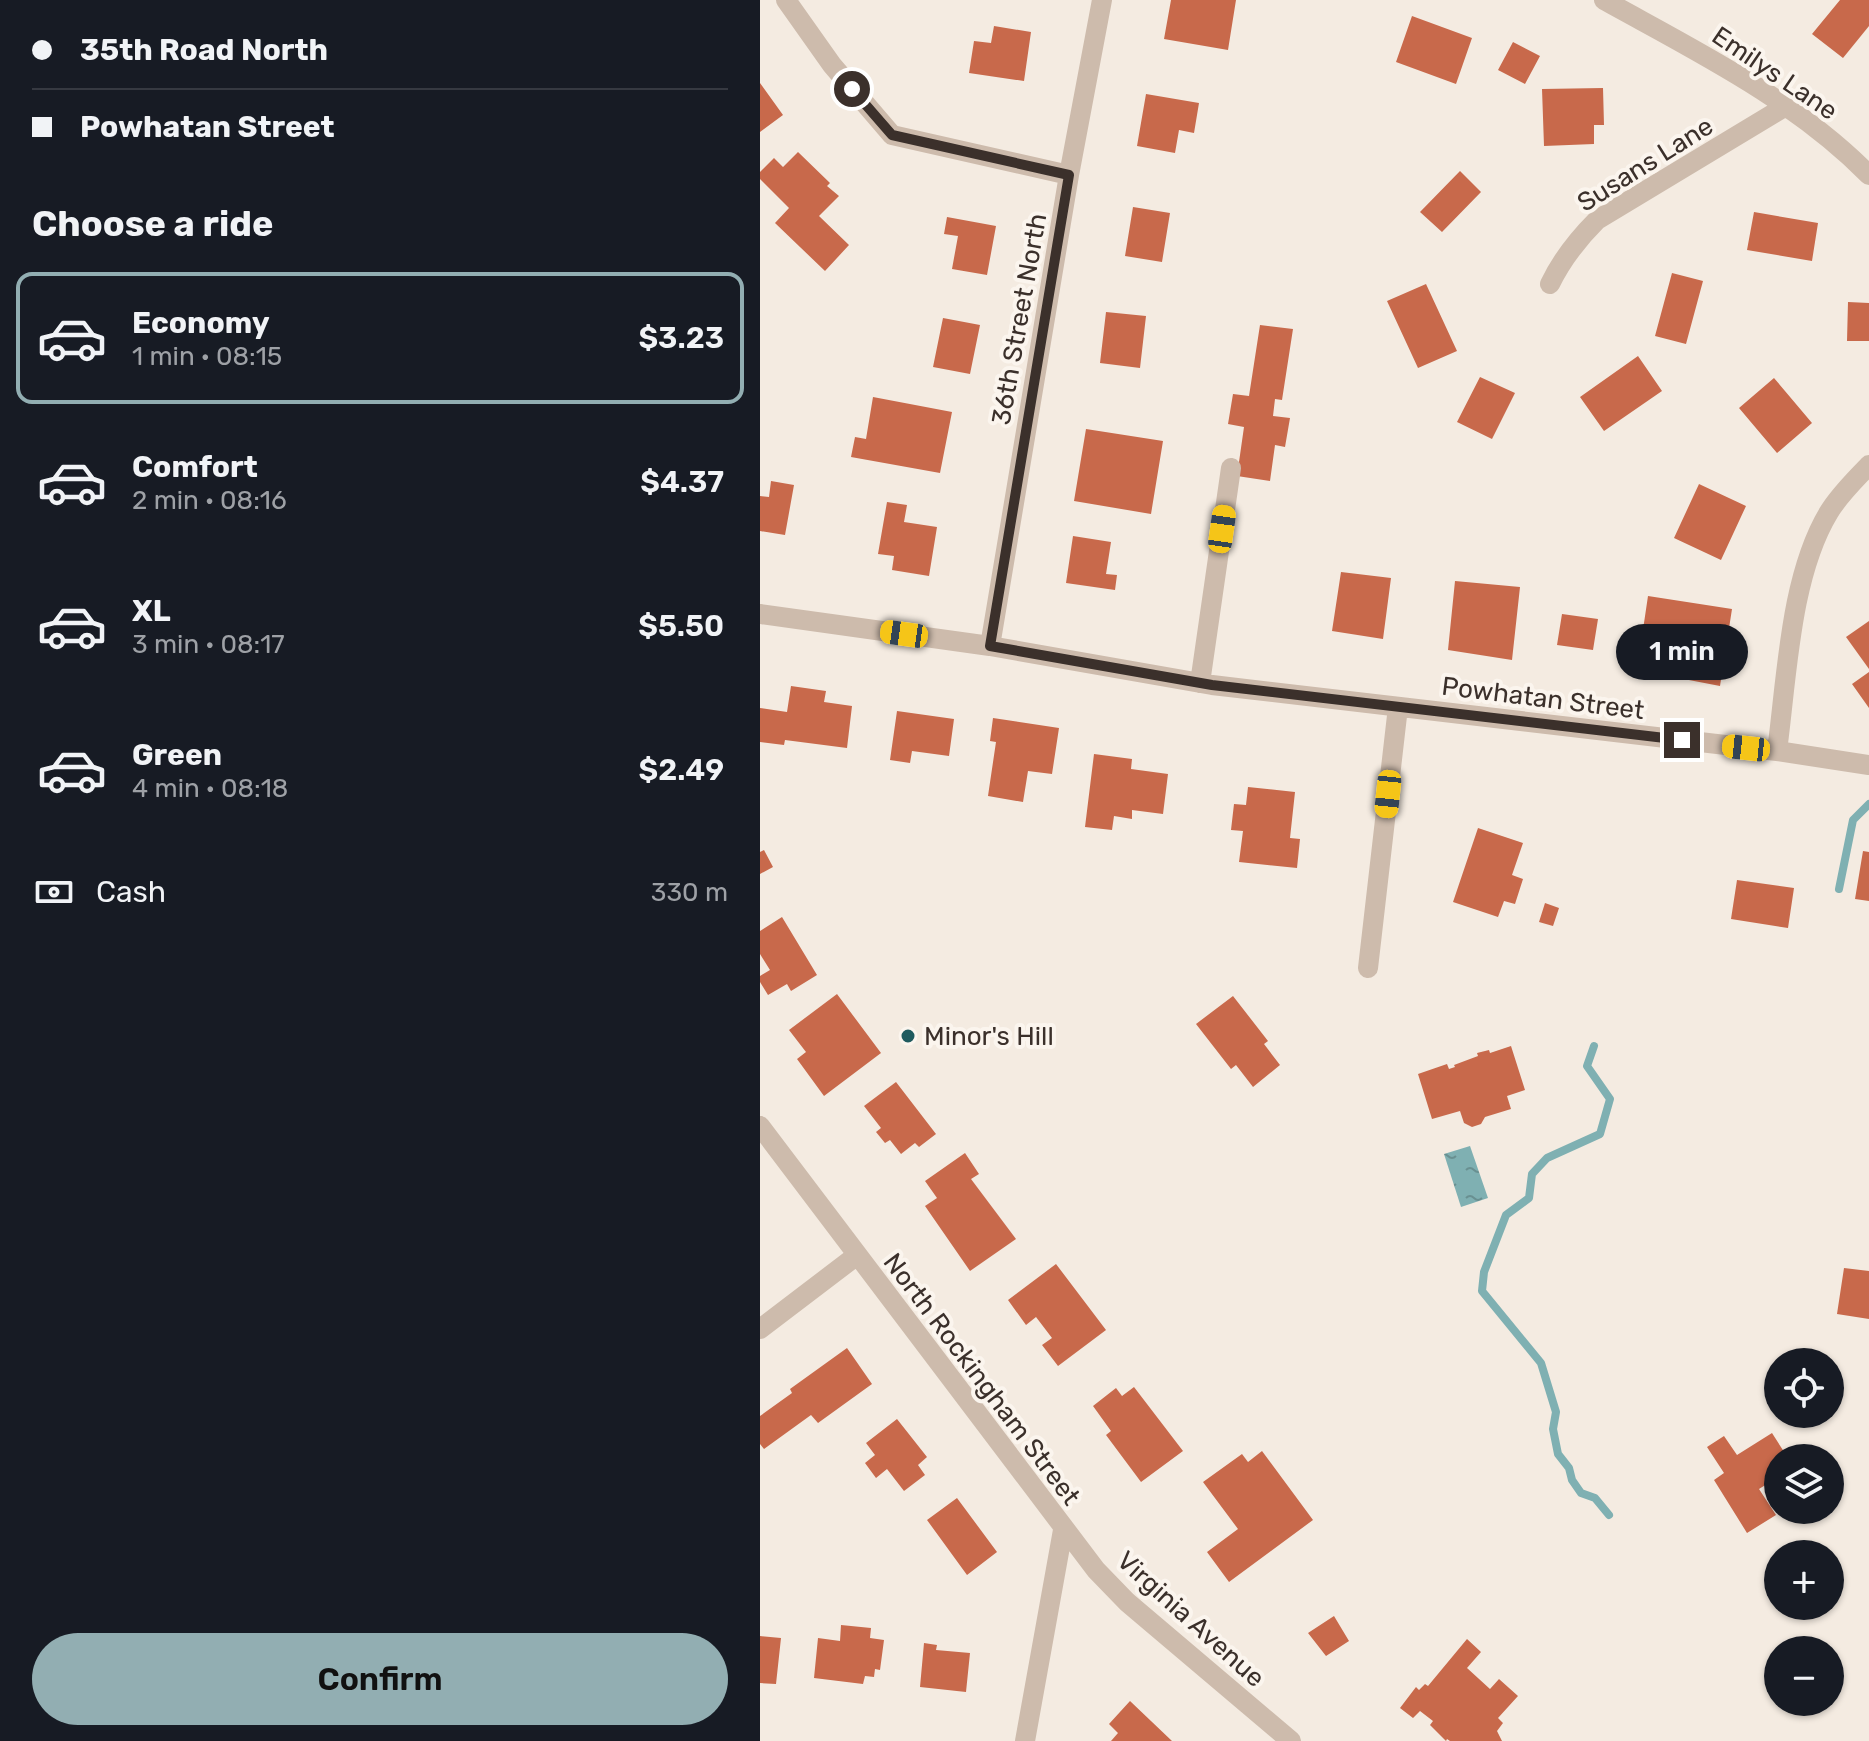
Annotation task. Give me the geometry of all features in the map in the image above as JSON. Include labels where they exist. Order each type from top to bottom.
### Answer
[{"type":"street","points":[[786,0],[832,65],[892,135],[1069,175]]},
{"type":"street","name":"36th Street North","points":[[990,646],[1069,175],[1102,0]]},
{"type":"street","name":"Emilys Lane","points":[[1604,0],[1712,59],[1786,106],[1869,175]]},
{"type":"street","name":"Susans Lane","points":[[1550,284],[1576,240],[1597,220],[1786,106]]},
{"type":"street","points":[[1777,751],[1797,607],[1807,561],[1830,509],[1869,465]]},
{"type":"street","points":[[1206,684],[1231,468]]},
{"type":"street","name":"Powhatan Street","points":[[760,614],[990,646],[1206,684],[1777,751],[1869,765]]},
{"type":"street","points":[[1368,968],[1398,707]]},
{"type":"street","name":"North Rockingham Street","points":[[760,1126],[1063,1530],[1025,1741]]},
{"type":"street","points":[[760,1329],[856,1256]]},
{"type":"street","name":"Virginia Avenue","points":[[1063,1530],[1127,1602],[1291,1741]]},
{"type":"water","points":[[1470,1146],[1488,1198],[1461,1207],[1444,1154]]},
{"type":"building","points":[[1171,0],[1236,0],[1228,50],[1164,39]]},
{"type":"building","points":[[1840,0],[1869,0],[1869,26],[1843,58],[1812,34]]},
{"type":"building","points":[[1412,16],[1472,38],[1456,84],[1396,62]]},
{"type":"building","points":[[994,26],[1031,32],[1024,81],[969,73],[974,41],[991,43]]},
{"type":"building","points":[[1513,42],[1540,56],[1525,84],[1498,70]]},
{"type":"building","points":[[760,83],[783,115],[760,132]]},
{"type":"building","points":[[1603,88],[1604,125],[1594,125],[1594,144],[1544,146],[1542,89]]},
{"type":"building","points":[[1146,94],[1199,103],[1194,133],[1179,130],[1175,153],[1137,146]]},
{"type":"building","points":[[798,152],[839,196],[819,216],[849,245],[825,271],[775,223],[789,208],[760,179],[760,172],[774,158],[783,167]]},
{"type":"building","points":[[1460,171],[1481,192],[1442,232],[1420,212]]},
{"type":"building","points":[[1133,207],[1170,213],[1162,262],[1125,256]]},
{"type":"building","points":[[1754,212],[1818,223],[1812,261],[1747,250]]},
{"type":"building","points":[[947,217],[996,226],[987,275],[952,269],[958,236],[944,234]]},
{"type":"building","points":[[1672,273],[1703,281],[1686,344],[1655,336]]},
{"type":"building","points":[[1426,284],[1457,351],[1418,368],[1387,301]]},
{"type":"building","points":[[1848,302],[1869,303],[1869,341],[1847,341]]},
{"type":"building","points":[[1106,312],[1146,316],[1140,368],[1100,363]]},
{"type":"building","points":[[943,318],[980,325],[970,374],[933,367]]},
{"type":"building","points":[[1260,325],[1293,329],[1282,400],[1275,399],[1273,416],[1290,418],[1285,447],[1275,445],[1270,481],[1237,476],[1244,427],[1228,424],[1233,394],[1249,396]]},
{"type":"building","points":[[1638,356],[1662,391],[1604,431],[1580,397]]},
{"type":"building","points":[[1480,377],[1515,393],[1492,439],[1457,422]]},
{"type":"building","points":[[1774,378],[1812,423],[1777,453],[1739,408]]},
{"type":"building","points":[[873,397],[952,412],[940,473],[851,457],[855,437],[866,439]]},
{"type":"building","points":[[1086,429],[1163,441],[1151,514],[1074,501]]},
{"type":"building","points":[[771,481],[794,485],[785,535],[760,531],[760,496],[769,497]]},
{"type":"building","points":[[1699,484],[1746,506],[1721,560],[1674,538]]},
{"type":"building","points":[[887,502],[907,505],[904,522],[937,527],[929,576],[892,570],[894,556],[878,554]]},
{"type":"building","points":[[1073,536],[1111,542],[1106,574],[1117,575],[1115,590],[1066,583]]},
{"type":"building","points":[[1341,572],[1391,578],[1383,639],[1332,631]]},
{"type":"building","points":[[1455,581],[1520,587],[1512,660],[1448,650]]},
{"type":"building","points":[[1648,596],[1732,609],[1720,686],[1637,670]]},
{"type":"building","points":[[1562,614],[1598,619],[1593,650],[1557,645]]},
{"type":"building","points":[[1869,621],[1869,669],[1846,637]]},
{"type":"building","points":[[1869,672],[1869,708],[1852,684]]},
{"type":"building","points":[[791,686],[826,691],[824,702],[852,706],[847,748],[785,740],[784,745],[760,742],[760,708],[787,712]]},
{"type":"building","points":[[897,711],[954,719],[949,756],[912,751],[910,763],[890,760]]},
{"type":"building","points":[[993,718],[1059,728],[1052,774],[1028,771],[1023,802],[988,796],[996,742],[990,741]]},
{"type":"building","points":[[1094,754],[1132,759],[1131,769],[1168,774],[1163,814],[1132,810],[1132,819],[1114,816],[1112,830],[1085,827]]},
{"type":"building","points":[[1248,787],[1295,792],[1290,838],[1300,839],[1297,868],[1239,862],[1243,831],[1231,830],[1234,804],[1246,805]]},
{"type":"building","points":[[1478,828],[1523,843],[1512,875],[1523,879],[1515,904],[1504,901],[1498,917],[1453,902]]},
{"type":"building","points":[[764,850],[773,867],[760,874],[760,852]]},
{"type":"building","points":[[1863,851],[1869,852],[1869,901],[1855,899]]},
{"type":"building","points":[[1737,880],[1794,888],[1788,928],[1731,919]]},
{"type":"building","points":[[1545,903],[1559,908],[1553,926],[1539,922]]},
{"type":"building","points":[[782,917],[817,975],[791,991],[787,984],[768,995],[760,982],[760,976],[770,970],[760,954],[760,931]]},
{"type":"building","points":[[837,994],[881,1053],[824,1096],[797,1059],[806,1052],[789,1030]]},
{"type":"building","points":[[1233,996],[1268,1041],[1264,1044],[1280,1065],[1253,1087],[1236,1065],[1231,1069],[1196,1024]]},
{"type":"building","points":[[1511,1046],[1525,1090],[1507,1096],[1511,1109],[1485,1117],[1481,1124],[1472,1127],[1464,1123],[1460,1111],[1432,1119],[1418,1074],[1447,1064],[1449,1069],[1478,1056],[1477,1053],[1489,1050],[1490,1053]]},
{"type":"building","points":[[896,1082],[936,1134],[919,1147],[915,1143],[901,1154],[890,1140],[885,1143],[876,1132],[881,1128],[864,1106]]},
{"type":"building","points":[[965,1153],[979,1174],[971,1179],[1016,1239],[970,1271],[925,1206],[937,1198],[925,1181]]},
{"type":"building","points":[[1056,1264],[1106,1330],[1058,1366],[1042,1345],[1052,1338],[1036,1317],[1026,1325],[1008,1300]]},
{"type":"building","points":[[1844,1268],[1869,1271],[1869,1319],[1837,1314]]},
{"type":"building","points":[[847,1348],[872,1384],[818,1423],[811,1415],[764,1449],[760,1444],[760,1416],[792,1393],[790,1389]]},
{"type":"building","points":[[1134,1387],[1183,1451],[1141,1482],[1106,1435],[1111,1431],[1093,1406],[1116,1388],[1122,1396]]},
{"type":"building","points":[[897,1419],[927,1457],[918,1465],[925,1475],[904,1491],[887,1469],[876,1478],[865,1463],[875,1455],[866,1443]]},
{"type":"building","points":[[1772,1433],[1779,1444],[1764,1444],[1764,1486],[1759,1489],[1764,1497],[1764,1522],[1747,1533],[1714,1480],[1724,1473],[1707,1447],[1724,1436],[1737,1455]]},
{"type":"building","points":[[1262,1451],[1313,1520],[1229,1582],[1207,1552],[1238,1529],[1203,1482],[1242,1454],[1248,1462]]},
{"type":"building","points":[[957,1498],[997,1552],[967,1575],[927,1520]]},
{"type":"building","points":[[1334,1616],[1349,1641],[1326,1656],[1308,1633]]},
{"type":"building","points":[[841,1625],[871,1628],[870,1638],[884,1640],[880,1670],[875,1669],[874,1677],[865,1676],[863,1684],[814,1678],[818,1638],[840,1641]]},
{"type":"building","points":[[760,1636],[781,1638],[776,1684],[760,1683]]},
{"type":"building","points":[[1467,1639],[1481,1652],[1467,1668],[1490,1689],[1499,1679],[1518,1696],[1498,1718],[1503,1723],[1497,1731],[1502,1741],[1446,1741],[1430,1725],[1433,1721],[1420,1711],[1413,1718],[1400,1708],[1416,1687],[1419,1690],[1425,1684],[1428,1686]]},
{"type":"building","points":[[924,1643],[937,1645],[936,1650],[970,1653],[966,1692],[920,1687]]},
{"type":"building","points":[[1130,1701],[1172,1741],[1111,1741],[1118,1733],[1109,1724]]},
{"type":"waterway","points":[[1839,889],[1853,820],[1869,804]]},
{"type":"waterway","points":[[1594,1046],[1587,1066],[1610,1099],[1600,1134],[1547,1158],[1532,1174],[1529,1198],[1506,1215],[1484,1272],[1482,1291],[1541,1363],[1556,1412],[1553,1429],[1558,1454],[1581,1493],[1595,1498],[1609,1515]]},
{"type":"place","name":"Minor's Hill","points":[[908,1036]]},
{"type":"route","points":[[852,89],[892,135],[1069,175],[990,646],[1212,685],[1682,740]]}]
